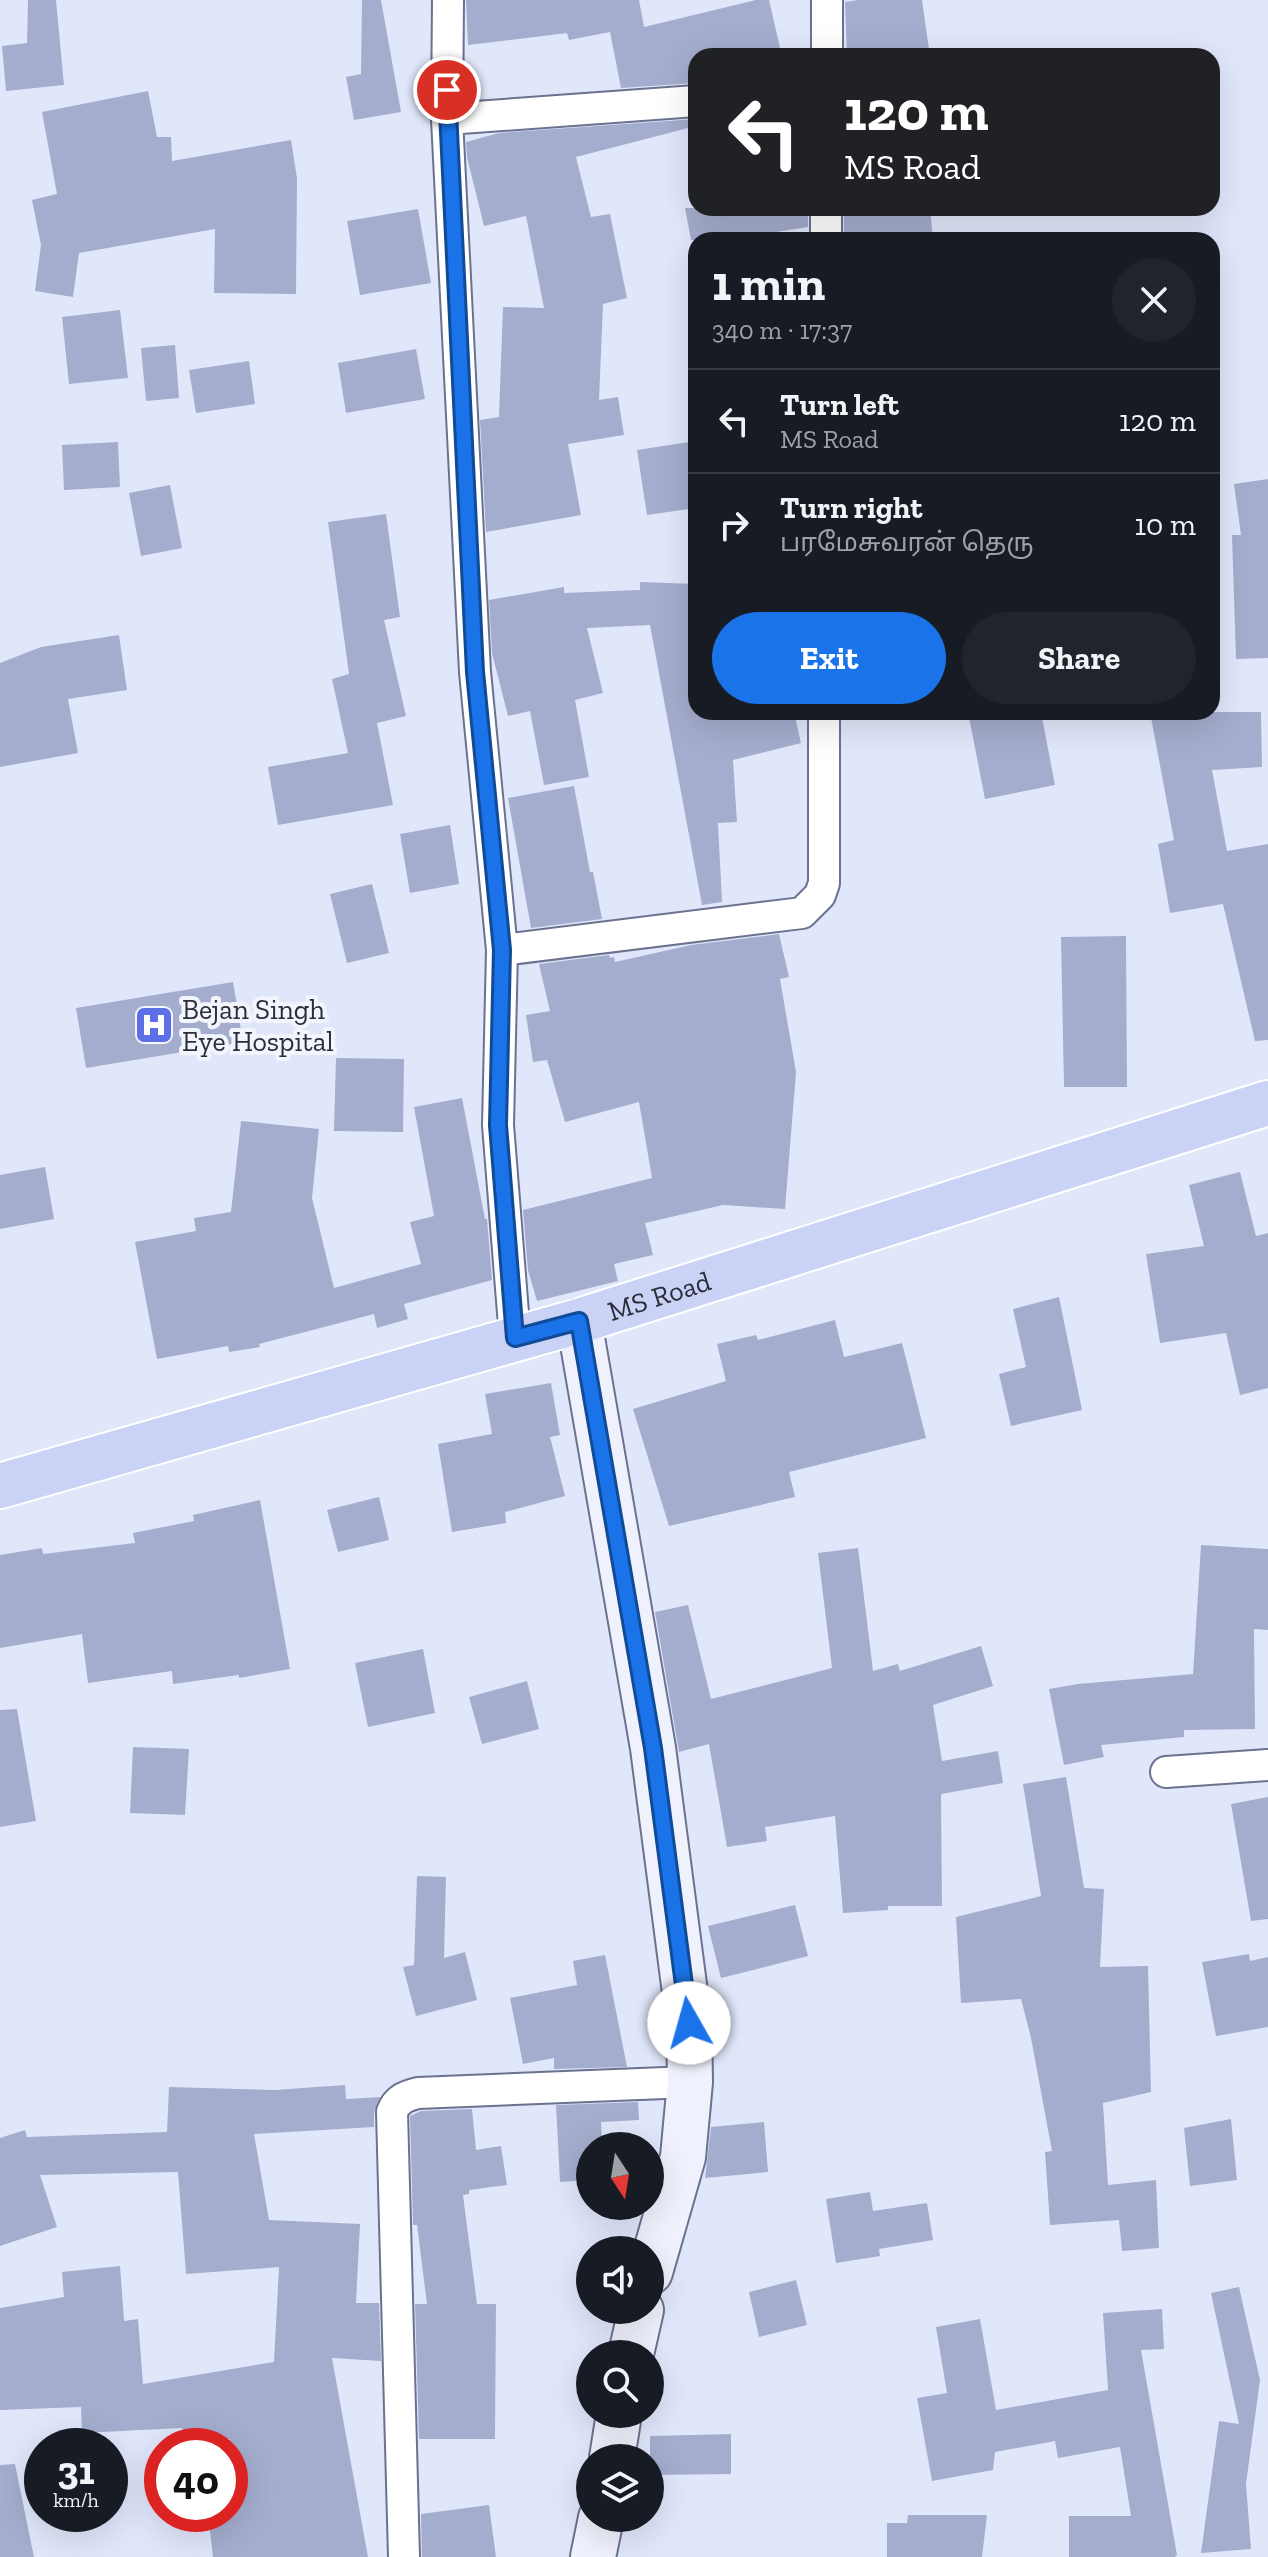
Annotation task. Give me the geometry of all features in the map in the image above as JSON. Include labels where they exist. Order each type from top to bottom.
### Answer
[{"type":"highway","name":"MS Road","points":[[0,1486],[579,1321],[1268,1103]]},
{"type":"street","points":[[448,0],[447,119],[475,672],[502,950],[498,1125],[515,1338]]},
{"type":"street","points":[[827,0],[827,48]]},
{"type":"street","points":[[447,119],[688,102]]},
{"type":"street","points":[[502,950],[802,913],[820,895],[824,883],[824,720]]},
{"type":"street","points":[[579,1321],[653,1748],[689,2023],[690,2082],[683,2157],[660,2236]]},
{"type":"street","points":[[1166,1772],[1268,1765]]},
{"type":"street","points":[[404,2557],[392,2112],[395,2105],[404,2097],[418,2093],[690,2082]]},
{"type":"street","points":[[593,2557],[598,2532]]},
{"type":"building","points":[[28,0],[56,0],[64,85],[6,91],[2,46],[27,43]]},
{"type":"building","points":[[362,0],[381,0],[401,112],[354,120],[346,77],[361,74]]},
{"type":"building","points":[[466,0],[639,0],[644,27],[756,0],[769,0],[780,48],[688,48],[688,84],[621,88],[610,32],[569,40],[567,33],[468,45]]},
{"type":"building","points":[[922,0],[929,48],[847,48],[845,2]]},
{"type":"building","points":[[148,91],[157,137],[171,137],[172,161],[291,140],[297,178],[296,294],[214,293],[215,229],[79,253],[73,297],[35,291],[41,245],[32,200],[57,194],[42,112]]},
{"type":"building","points":[[688,120],[688,128],[576,157],[591,217],[610,214],[627,298],[603,304],[599,400],[618,397],[624,435],[568,444],[581,515],[486,532],[480,420],[499,417],[503,307],[544,308],[526,216],[484,226],[466,142],[499,133]]},
{"type":"building","points":[[685,208],[688,208],[688,216],[808,216],[808,227],[776,232],[690,232]]},
{"type":"building","points":[[418,209],[431,283],[360,295],[347,221]]},
{"type":"building","points":[[844,216],[931,216],[932,232],[844,232]]},
{"type":"building","points":[[120,310],[128,378],[69,384],[62,317]]},
{"type":"building","points":[[175,345],[179,398],[146,401],[141,348]]},
{"type":"building","points":[[416,349],[425,399],[346,413],[338,363]]},
{"type":"building","points":[[249,361],[255,404],[196,413],[189,370]]},
{"type":"building","points":[[118,442],[120,487],[64,490],[62,445]]},
{"type":"building","points":[[688,442],[688,509],[647,515],[637,450]]},
{"type":"building","points":[[1268,479],[1268,658],[1236,659],[1232,535],[1241,535],[1234,484]]},
{"type":"building","points":[[170,485],[182,548],[141,556],[129,493]]},
{"type":"building","points":[[386,514],[400,617],[384,620],[406,716],[377,723],[393,805],[278,825],[268,767],[348,753],[332,679],[349,674],[328,522]]},
{"type":"building","points":[[640,582],[688,584],[688,720],[796,720],[801,743],[733,760],[737,822],[718,823],[722,902],[702,905],[650,625],[587,628],[603,693],[575,700],[589,777],[544,785],[530,711],[508,716],[492,653],[489,600],[564,587],[564,593],[640,590]]},
{"type":"building","points":[[119,635],[127,690],[68,699],[78,753],[0,767],[0,663],[41,647]]},
{"type":"building","points":[[1220,712],[1261,712],[1262,767],[1212,770],[1227,851],[1268,844],[1268,1040],[1255,1041],[1223,904],[1170,913],[1158,844],[1174,840],[1152,720],[1220,720]]},
{"type":"building","points":[[970,720],[1043,720],[1055,785],[985,799]]},
{"type":"building","points":[[574,786],[602,919],[531,928],[508,798]]},
{"type":"building","points":[[450,825],[459,884],[410,893],[400,834]]},
{"type":"building","points":[[372,884],[389,953],[347,963],[330,894]]},
{"type":"building","points":[[779,934],[789,977],[780,979],[796,1072],[785,1209],[723,1205],[645,1223],[653,1255],[614,1264],[618,1281],[537,1301],[528,1270],[523,1210],[652,1178],[639,1102],[565,1122],[547,1060],[533,1062],[526,1015],[550,1011],[539,964],[609,955],[610,958],[614,957],[615,962],[691,945]]},
{"type":"building","points":[[1126,936],[1127,1087],[1064,1087],[1061,937]]},
{"type":"building","points":[[233,982],[243,1042],[86,1068],[76,1008]]},
{"type":"building","points":[[336,1058],[404,1059],[403,1132],[334,1131]]},
{"type":"building","points":[[462,1098],[487,1219],[492,1280],[404,1304],[408,1319],[377,1328],[374,1314],[259,1344],[260,1347],[229,1352],[228,1346],[157,1359],[135,1242],[196,1231],[194,1218],[231,1212],[241,1121],[319,1129],[312,1198],[334,1288],[421,1264],[410,1222],[434,1216],[414,1107]]},
{"type":"building","points":[[45,1167],[54,1219],[0,1229],[0,1175]]},
{"type":"building","points":[[1240,1172],[1256,1236],[1268,1233],[1268,1388],[1240,1395],[1226,1333],[1160,1343],[1146,1254],[1204,1246],[1189,1185]]},
{"type":"building","points":[[1059,1297],[1082,1410],[1011,1426],[999,1374],[1026,1367],[1013,1309]]},
{"type":"building","points":[[835,1320],[844,1357],[902,1343],[926,1438],[789,1472],[795,1497],[669,1526],[633,1409],[726,1381],[717,1344],[756,1335],[758,1340]]},
{"type":"building","points":[[551,1383],[560,1435],[550,1437],[565,1496],[505,1512],[506,1523],[452,1532],[438,1444],[492,1434],[485,1394]]},
{"type":"building","points":[[379,1497],[389,1540],[338,1552],[327,1510]]},
{"type":"building","points":[[260,1500],[290,1669],[239,1678],[239,1675],[173,1684],[172,1671],[88,1683],[82,1634],[0,1648],[0,1555],[42,1548],[43,1554],[135,1543],[133,1533],[194,1521],[193,1515]]},
{"type":"building","points":[[1201,1545],[1268,1549],[1268,1630],[1254,1629],[1255,1729],[1184,1730],[1184,1737],[1101,1745],[1104,1757],[1064,1765],[1049,1689],[1193,1674]]},
{"type":"building","points":[[858,1548],[873,1671],[898,1664],[900,1671],[981,1646],[993,1686],[933,1705],[942,1761],[998,1751],[1003,1783],[941,1794],[942,1906],[888,1906],[888,1910],[843,1913],[835,1816],[765,1827],[767,1841],[727,1847],[709,1744],[679,1752],[655,1612],[688,1605],[711,1699],[832,1668],[818,1553]]},
{"type":"building","points":[[423,1649],[435,1713],[368,1727],[355,1663]]},
{"type":"building","points":[[527,1681],[539,1729],[482,1744],[469,1697]]},
{"type":"building","points":[[17,1709],[36,1821],[0,1827],[0,1710]]},
{"type":"building","points":[[133,1747],[189,1749],[185,1815],[130,1813]]},
{"type":"building","points":[[1066,1777],[1084,1888],[1104,1889],[1100,1967],[1148,1966],[1151,2092],[1103,2103],[1108,2185],[1156,2180],[1159,2248],[1122,2251],[1119,2220],[1050,2225],[1045,2152],[1052,2151],[1021,1999],[961,2003],[956,1917],[1041,1896],[1023,1784]]},
{"type":"building","points":[[1268,1797],[1268,1919],[1251,1921],[1231,1804]]},
{"type":"building","points":[[417,1876],[446,1877],[444,1958],[465,1952],[477,2000],[416,2016],[403,1967],[414,1965]]},
{"type":"building","points":[[795,1905],[808,1956],[721,1978],[708,1926]]},
{"type":"building","points":[[1249,1954],[1250,1961],[1268,1957],[1268,2027],[1216,2036],[1202,1962]]},
{"type":"building","points":[[605,1955],[627,2067],[554,2069],[554,2058],[523,2064],[510,1998],[577,1985],[573,1961]]},
{"type":"building","points":[[345,2085],[346,2099],[380,2097],[374,2112],[374,2127],[254,2134],[269,2220],[360,2224],[356,2303],[379,2303],[381,2361],[332,2358],[368,2557],[213,2557],[210,2532],[248,2532],[248,2428],[128,2431],[128,2428],[82,2428],[81,2407],[0,2410],[0,2308],[64,2297],[62,2272],[120,2266],[124,2321],[138,2319],[143,2384],[274,2362],[279,2267],[186,2274],[178,2172],[40,2175],[57,2227],[0,2246],[0,2138],[25,2130],[27,2137],[167,2132],[169,2087],[275,2090]]},
{"type":"building","points":[[638,2102],[639,2120],[601,2122],[601,2132],[576,2132],[576,2181],[560,2182],[556,2105]]},
{"type":"building","points":[[472,2109],[476,2150],[501,2146],[507,2185],[469,2190],[469,2194],[463,2195],[477,2304],[496,2304],[495,2439],[419,2439],[415,2304],[427,2304],[417,2225],[413,2225],[410,2116],[421,2111]]},
{"type":"building","points":[[1231,2119],[1237,2180],[1190,2186],[1184,2128]]},
{"type":"building","points":[[764,2122],[768,2172],[705,2178],[711,2127]]},
{"type":"building","points":[[870,2192],[873,2211],[927,2203],[933,2240],[879,2249],[880,2256],[836,2263],[826,2199]]},
{"type":"building","points":[[796,2280],[807,2325],[759,2337],[749,2292]]},
{"type":"building","points":[[1239,2287],[1260,2380],[1246,2484],[1251,2549],[1201,2553],[1219,2421],[1239,2424],[1211,2293]]},
{"type":"building","points":[[1162,2309],[1164,2349],[1141,2350],[1175,2557],[1069,2557],[1069,2516],[1131,2516],[1120,2447],[1058,2458],[1055,2441],[995,2452],[993,2470],[932,2481],[917,2398],[947,2393],[936,2327],[980,2319],[996,2410],[1108,2390],[1103,2313]]},
{"type":"building","points":[[731,2434],[731,2474],[664,2475],[664,2444],[650,2444],[650,2436]]},
{"type":"building","points":[[15,2464],[24,2508],[24,2532],[29,2532],[34,2557],[0,2557],[0,2465]]},
{"type":"building","points":[[489,2505],[496,2557],[422,2557],[421,2514]]},
{"type":"building","points":[[908,2515],[987,2515],[982,2557],[887,2557],[887,2523],[907,2523]]},
{"type":"place","name":"Bejan Singh Eye Hospital","points":[[154,1025]]},
{"type":"route","points":[[447,90],[475,672],[502,950],[498,1125],[515,1338],[579,1321],[653,1748],[689,2023]]}]
